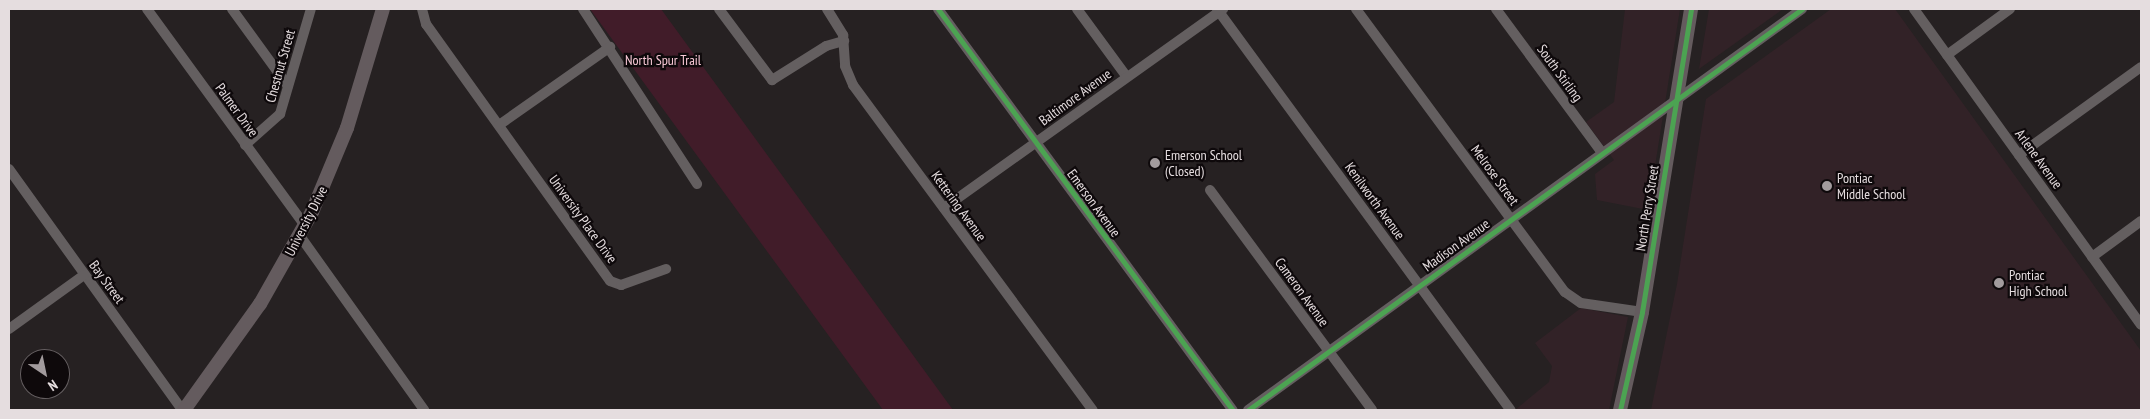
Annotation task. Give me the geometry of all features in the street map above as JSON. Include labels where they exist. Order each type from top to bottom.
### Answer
[{"type":"main road","name":"University Drive","points":[[183,410],[256,310],[302,231],[347,128],[384,9]]},
{"type":"main road","name":"North Perry Street","points":[[1620,410],[1642,312],[1691,9]]},
{"type":"street","name":"Palmer Drive","points":[[149,9],[245,145],[424,410]]},
{"type":"street","points":[[232,9],[288,86]]},
{"type":"street","name":"Chestnut Street","points":[[245,145],[277,119],[311,9]]},
{"type":"street","name":"University Place Drive","points":[[422,9],[425,22],[613,283],[621,284],[666,269]]},
{"type":"street","points":[[583,9],[610,47],[697,184]]},
{"type":"street","points":[[719,9],[772,80],[826,46],[844,41]]},
{"type":"street","name":"Kettering Avenue","points":[[827,9],[844,41],[850,81],[1092,410]]},
{"type":"street","name":"Emerson Avenue","points":[[938,9],[1233,410]]},
{"type":"street","points":[[1077,9],[1127,77]]},
{"type":"street","name":"Melrose Street","points":[[1356,9],[1570,297],[1642,312]]},
{"type":"street","name":"South Stirling","points":[[1496,9],[1602,153]]},
{"type":"street","name":"Madison Avenue","points":[[1248,410],[1802,9]]},
{"type":"street","name":"Arlene Avenue","points":[[1914,9],[2141,325]]},
{"type":"street","points":[[1947,55],[2010,9]]},
{"type":"street","name":"Baltimore Avenue","points":[[944,208],[1220,10]]},
{"type":"street","name":"Kenilworth Avenue","points":[[1220,10],[1511,410]]},
{"type":"street","points":[[499,125],[610,47]]},
{"type":"street","points":[[2019,155],[2141,67]]},
{"type":"street","name":"Bay Street","points":[[9,169],[183,410]]},
{"type":"street","name":"Cameron Avenue","points":[[1210,190],[1372,410]]},
{"type":"street","points":[[2092,257],[2141,221]]},
{"type":"street","points":[[9,328],[84,275]]},
{"type":"shaded area","points":[[1625,9],[1680,9],[1648,210],[1597,200],[1595,174],[1614,160],[1586,122],[1614,102]]},
{"type":"shaded area","points":[[1709,9],[1783,9],[1699,69]]},
{"type":"shaded area","name":"Pontiac Middle School","points":[[1831,9],[1895,9],[2141,351],[2141,410],[1651,410],[1677,284],[1706,99]]},
{"type":"shaded area","points":[[1581,308],[1628,317],[1609,410],[1515,410],[1549,382],[1552,366],[1535,343]]},
{"type":"green space","name":"North Spur Trail","points":[[590,9],[661,9],[953,410],[883,410]]},
{"type":"cycle path","points":[[938,9],[1233,410]]},
{"type":"cycle path","points":[[1620,410],[1642,312],[1691,9]]},
{"type":"cycle path","points":[[1248,410],[1802,9]]},
{"type":"place","name":"Emerson School (Closed)","points":[[1155,163]]},
{"type":"place","name":"Pontiac Middle School","points":[[1827,186]]},
{"type":"place","name":"Pontiac High School","points":[[1999,283]]}]
